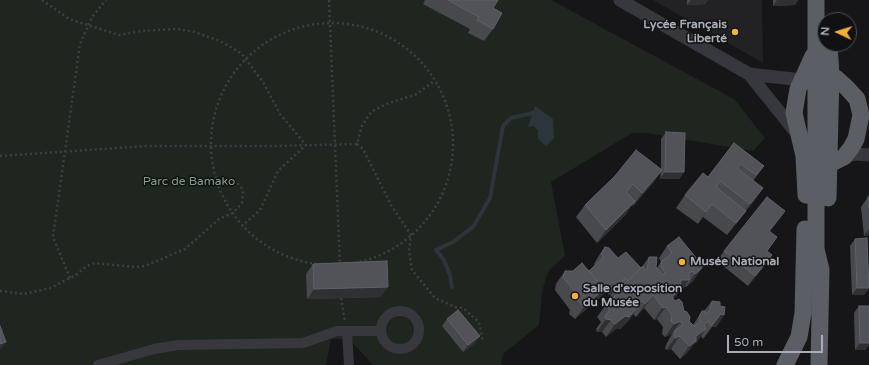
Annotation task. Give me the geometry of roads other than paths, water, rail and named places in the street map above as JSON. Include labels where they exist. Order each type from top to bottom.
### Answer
[{"type":"highway","points":[[816,0],[818,12]]},
{"type":"highway","points":[[827,0],[828,12]]},
{"type":"highway","points":[[819,365],[821,270],[826,252],[831,160],[816,77],[822,52]]},
{"type":"highway","points":[[816,77],[847,88],[864,111],[856,139],[831,160]]},
{"type":"highway","points":[[785,365],[798,337],[803,313],[806,177],[804,156],[794,113],[796,97],[816,77]]},
{"type":"street","points":[[620,0],[749,74],[799,136],[831,160],[856,154],[869,155]]},
{"type":"street","points":[[749,74],[816,77]]},
{"type":"street","points":[[98,365],[154,349],[178,345],[303,343],[337,331],[381,331]]},
{"type":"street","points":[[347,331],[349,365]]},
{"type":"waterway","points":[[452,287],[450,275],[444,260],[436,250],[453,242],[473,227],[490,198],[503,126],[511,118],[533,113]]},
{"type":"place","name":"Lycée Français Liberté","points":[[735,32]]},
{"type":"place","name":"Musée National","points":[[682,262]]},
{"type":"place","name":"Salle d'exposition du Musée","points":[[575,296]]},
{"type":"park label","name":"Parc de Bamako","points":[[189,182]]}]
